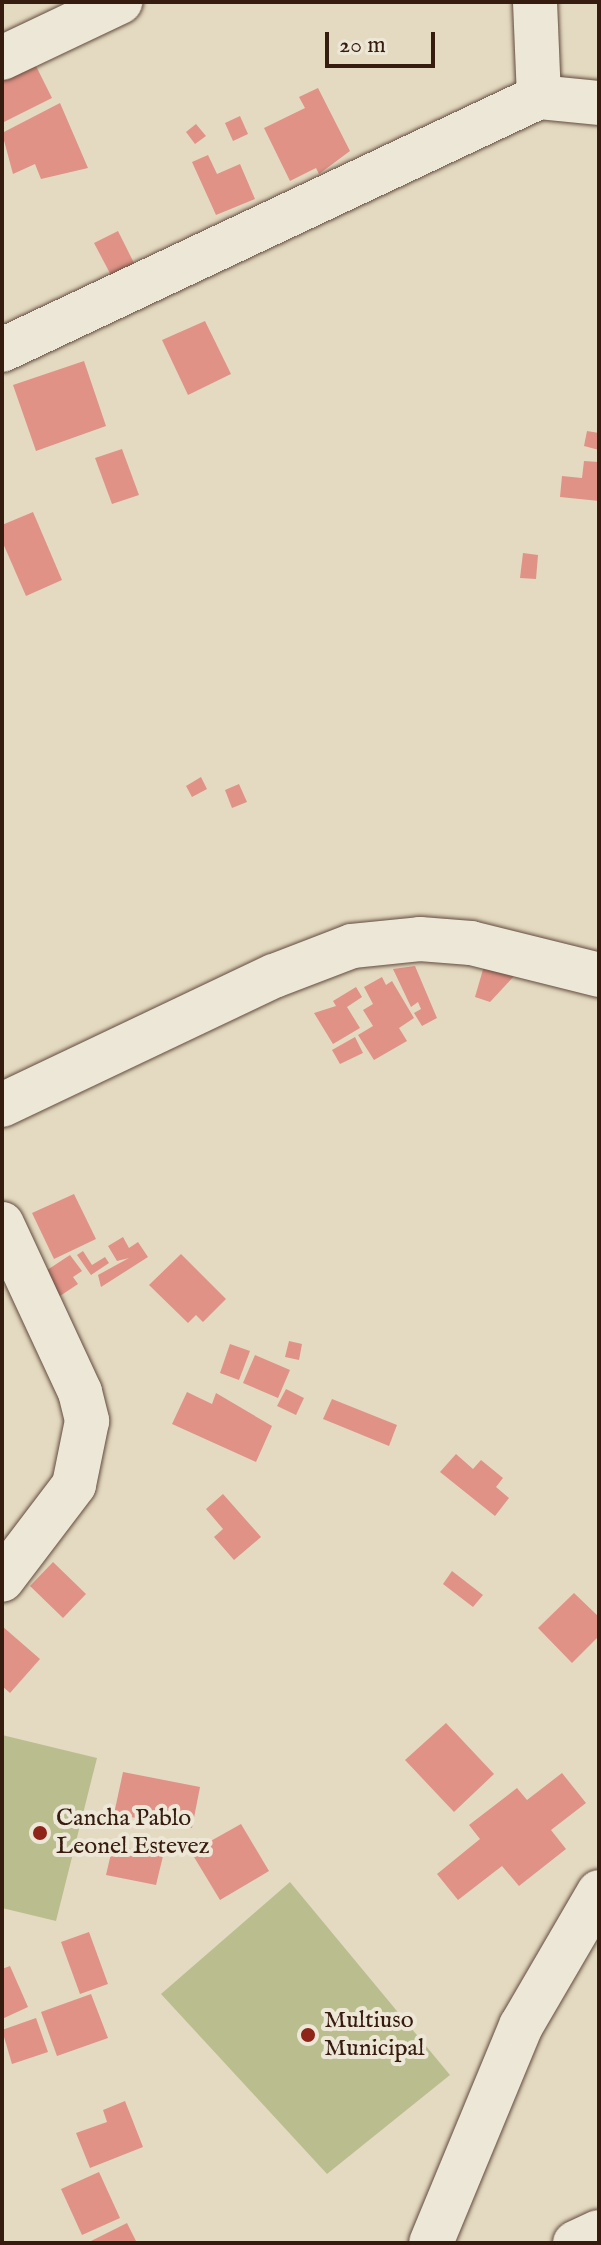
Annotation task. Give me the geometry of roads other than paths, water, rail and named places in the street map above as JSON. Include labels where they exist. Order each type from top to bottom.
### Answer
[{"type":"street","points":[[2,58],[120,2]]},
{"type":"street","points":[[535,2],[539,97]]},
{"type":"street","points":[[2,350],[539,97],[599,103]]},
{"type":"street","points":[[2,1105],[274,976],[352,946],[420,939],[471,943],[599,975]]},
{"type":"street","points":[[2,1224],[80,1392],[87,1421],[74,1485],[2,1580]]},
{"type":"street","points":[[431,2243],[521,2026],[599,1892]]},
{"type":"street","points":[[575,2243],[599,2232]]},
{"type":"place","name":"Cancha Pablo Leonel Estevez","points":[[40,1833]]},
{"type":"place","name":"Multiuso Municipal","points":[[308,2035]]}]
